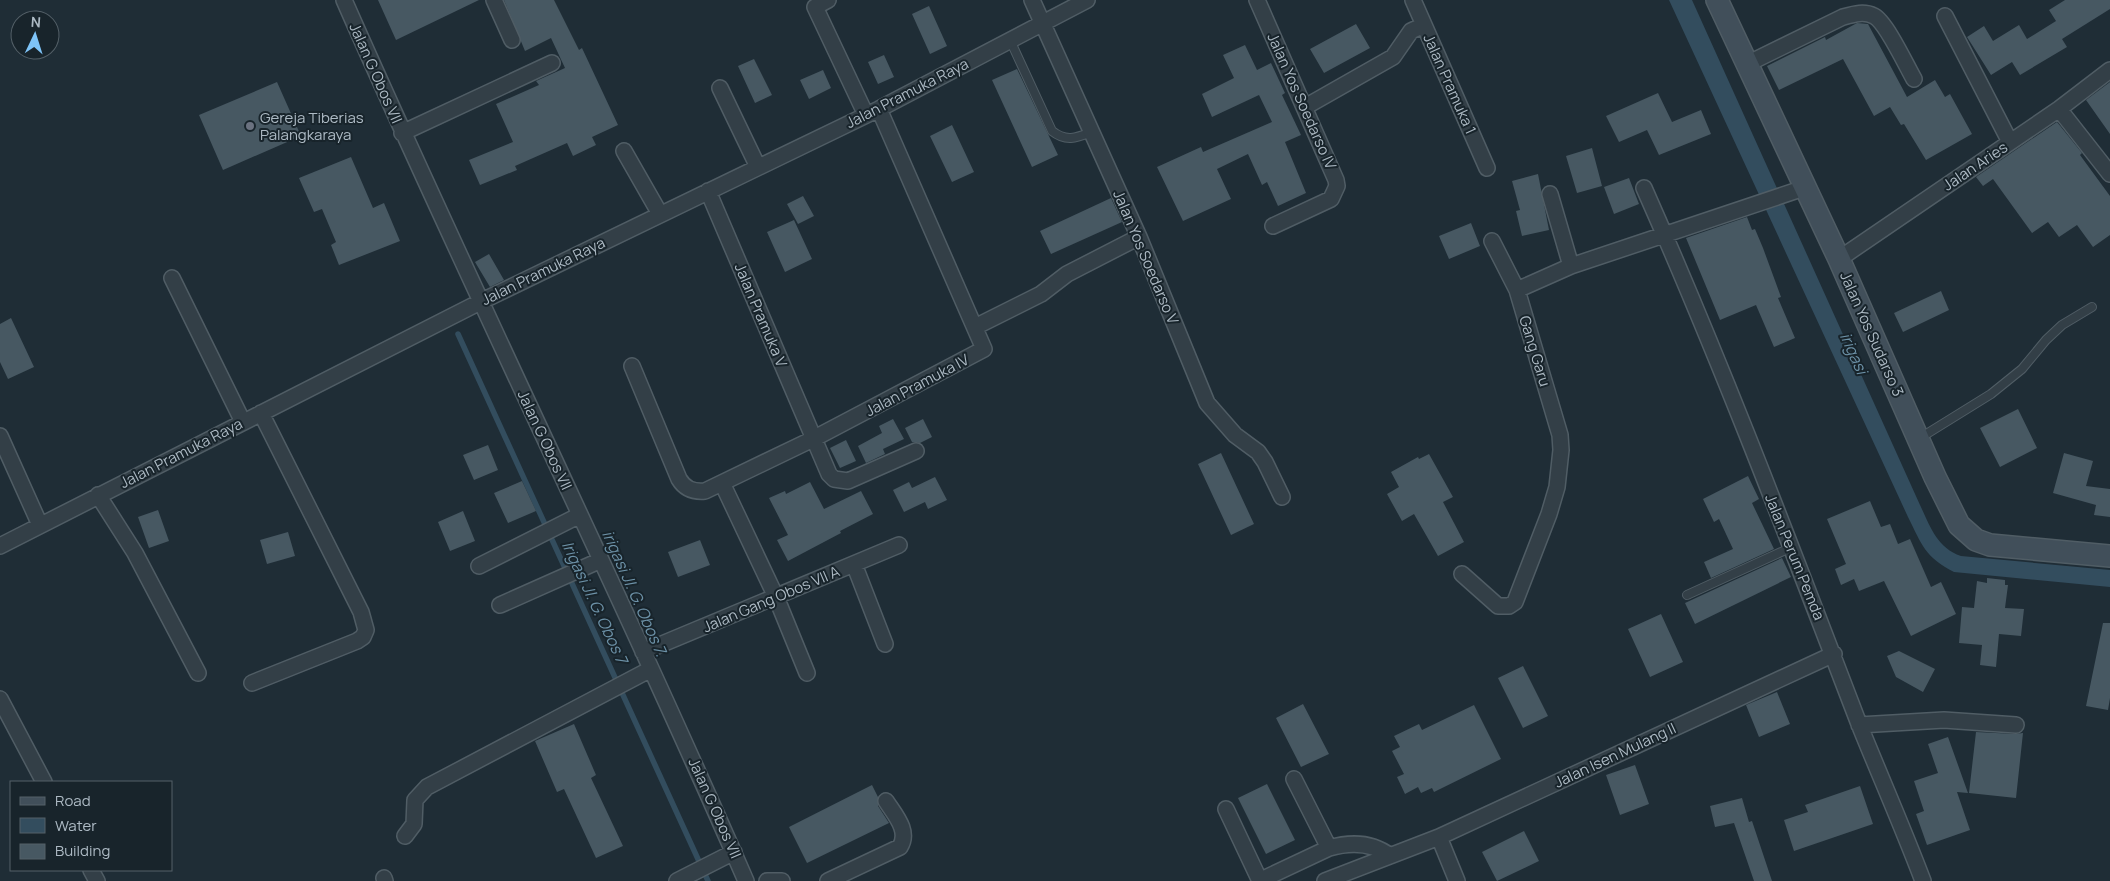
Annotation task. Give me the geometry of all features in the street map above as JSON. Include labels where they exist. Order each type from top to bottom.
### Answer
[{"type":"street","name":"Jalan G Obos VII","points":[[344,0],[402,133],[482,301],[746,881]]},
{"type":"street","points":[[494,0],[512,40]]},
{"type":"street","name":"Jalan Yos Soedarso V","points":[[1032,0],[1139,238],[1207,403],[1235,434],[1258,452],[1282,497]]},
{"type":"street","name":"Jalan Pramuka Raya","points":[[0,546],[482,301],[872,112],[1087,0]]},
{"type":"street","name":"Jalan Yos Soedarso IV","points":[[1257,0],[1334,173],[1337,186],[1331,199],[1273,226]]},
{"type":"street","name":"Jalan Pramuka 1","points":[[1413,0],[1487,168]]},
{"type":"street","name":"Jalan Yos Sudarso 3","points":[[1716,0],[1747,64],[1796,192],[1839,259],[1918,439],[1959,525],[1976,540],[1990,545],[2110,556]]},
{"type":"street","name":"Jalan Pramuka IV","points":[[632,366],[683,485],[689,490],[697,492],[722,485],[984,349],[818,2]]},
{"type":"street","points":[[1747,64],[1843,17],[1866,14],[1882,22],[1914,79]]},
{"type":"street","points":[[1945,16],[2010,142]]},
{"type":"street","points":[[1305,107],[1393,57],[1411,32],[1424,25]]},
{"type":"street","points":[[402,133],[552,63]]},
{"type":"street","name":"Jalan Aries","points":[[1839,259],[2059,109],[2110,70]]},
{"type":"street","points":[[720,88],[758,167]]},
{"type":"street","points":[[2059,109],[2110,174]]},
{"type":"street","points":[[624,151],[660,214]]},
{"type":"street","name":"Jalan Perum Pemda","points":[[1644,188],[1792,547],[1860,725],[1923,881]]},
{"type":"street","name":"Jalan Pramuka V","points":[[708,191],[829,474],[834,479],[840,481],[857,479],[916,451]]},
{"type":"street","points":[[1492,241],[1517,290],[1571,266],[1796,192]]},
{"type":"street","points":[[1550,194],[1571,266]]},
{"type":"street","points":[[975,327],[1041,294],[1067,274],[1139,238]]},
{"type":"street","points":[[172,278],[244,422]]},
{"type":"street","name":"Gang Garu","points":[[1462,574],[1498,606],[1509,606],[1515,602],[1550,514],[1557,487],[1561,462],[1560,435],[1517,290]]},
{"type":"street","points":[[252,683],[357,641],[366,634],[361,612],[261,413]]},
{"type":"street","points":[[0,436],[40,525]]},
{"type":"street","points":[[722,485],[776,597],[807,673]]},
{"type":"street","points":[[98,495],[135,553],[198,673]]},
{"type":"street","points":[[480,566],[580,515]]},
{"type":"street","name":"Jalan Gang Obos VII A","points":[[643,652],[900,545]]},
{"type":"street","points":[[500,605],[601,560]]},
{"type":"street","points":[[854,564],[885,644]]},
{"type":"street","name":"Jalan Isen Mulang II","points":[[1325,881],[1439,837],[1834,654]]},
{"type":"street","points":[[405,836],[414,824],[415,800],[427,787],[651,669]]},
{"type":"street","points":[[0,699],[43,781]]},
{"type":"street","points":[[1860,725],[1944,720],[2016,725]]},
{"type":"street","points":[[1294,779],[1329,848]]},
{"type":"street","points":[[828,881],[900,847],[904,835],[903,830],[886,801]]},
{"type":"street","points":[[1226,808],[1260,881],[1329,848],[1340,845],[1361,844],[1375,847],[1390,856]]},
{"type":"street","points":[[1439,837],[1457,881]]},
{"type":"street","points":[[677,881],[734,852]]},
{"type":"street","points":[[767,881],[782,881]]},
{"type":"lane","points":[[1010,40],[1052,131],[1058,136],[1073,139],[1092,132]]},
{"type":"lane","points":[[1918,439],[1991,394],[2022,369],[2046,340],[2062,325],[2092,306]]},
{"type":"lane","points":[[1687,595],[1792,547]]},
{"type":"water","points":[[1669,0],[1692,0],[1920,505],[1940,542],[1946,548],[1961,556],[2110,570],[2110,587],[1954,572],[1937,561],[1925,549],[1908,517]]},
{"type":"building","points":[[378,0],[479,0],[396,40]]},
{"type":"building","points":[[504,0],[554,0],[579,50],[582,48],[618,125],[592,137],[596,145],[573,156],[567,143],[515,166],[517,170],[480,185],[469,160],[513,142],[496,104],[539,85],[536,81],[565,68],[551,38],[525,51]]},
{"type":"building","points":[[2065,0],[2110,0],[2110,9],[2062,39],[2067,47],[2020,75],[2012,62],[1991,75],[1967,37],[1984,26],[1993,41],[2019,25],[2027,39],[2056,21],[2049,10]]},
{"type":"building","points":[[929,6],[947,46],[930,54],[912,14]]},
{"type":"building","points":[[1857,23],[1868,24],[1907,97],[1935,80],[1945,97],[1950,94],[1972,134],[1926,160],[1904,124],[1901,125],[1890,107],[1874,116],[1843,59],[1779,90],[1767,66],[1825,37],[1826,40]]},
{"type":"building","points":[[1356,24],[1370,48],[1324,73],[1310,49]]},
{"type":"building","points":[[1245,45],[1257,70],[1271,63],[1285,93],[1282,95],[1301,135],[1285,142],[1306,193],[1278,206],[1267,182],[1262,185],[1248,154],[1217,169],[1231,199],[1183,221],[1157,167],[1201,147],[1203,152],[1272,122],[1259,95],[1212,117],[1202,94],[1234,78],[1223,55]]},
{"type":"building","points":[[884,55],[894,77],[878,84],[868,62]]},
{"type":"building","points":[[754,59],[772,95],[755,103],[738,66]]},
{"type":"building","points":[[1017,69],[1058,155],[1032,167],[992,80]]},
{"type":"building","points":[[823,70],[831,88],[809,99],[800,80]]},
{"type":"building","name":"Gereja Tiberias Palangkaraya","points":[[277,82],[301,136],[223,170],[199,115]]},
{"type":"building","points":[[2110,82],[2110,134],[2086,100]]},
{"type":"building","points":[[1658,93],[1672,122],[1701,110],[1711,134],[1659,155],[1647,130],[1619,142],[1606,116]]},
{"type":"building","points":[[2057,122],[2082,153],[2080,155],[2110,196],[2110,235],[2093,247],[2077,225],[2059,237],[2048,222],[2032,233],[1993,179],[1983,186],[1976,177]]},
{"type":"building","points":[[952,125],[974,172],[952,182],[930,136]]},
{"type":"building","points":[[1592,148],[1602,186],[1577,193],[1566,156]]},
{"type":"building","points":[[351,157],[373,208],[384,203],[400,241],[339,265],[331,245],[336,242],[322,209],[314,212],[299,178]]},
{"type":"building","points":[[1538,174],[1549,230],[1522,236],[1516,211],[1520,210],[1512,181]]},
{"type":"building","points":[[1629,178],[1639,204],[1614,214],[1604,187]]},
{"type":"building","points":[[803,196],[814,216],[798,224],[787,204]]},
{"type":"building","points":[[1111,198],[1122,222],[1051,254],[1040,231]]},
{"type":"building","points":[[1747,217],[1752,230],[1755,229],[1763,248],[1781,297],[1778,298],[1795,338],[1774,347],[1756,305],[1720,320],[1686,238]]},
{"type":"building","points":[[794,220],[812,259],[785,272],[767,232]]},
{"type":"building","points":[[1471,223],[1480,246],[1449,259],[1439,236]]},
{"type":"building","points":[[489,254],[504,280],[490,287],[475,262]]},
{"type":"building","points":[[1941,291],[1949,310],[1903,332],[1894,313]]},
{"type":"building","points":[[11,318],[34,367],[8,379],[0,362],[0,324]]},
{"type":"building","points":[[2018,409],[2037,448],[2000,467],[1980,428]]},
{"type":"building","points":[[893,419],[904,439],[883,449],[885,454],[866,463],[858,446],[882,433],[879,426]]},
{"type":"building","points":[[923,419],[932,437],[920,443],[912,442],[905,428]]},
{"type":"building","points":[[846,440],[856,461],[840,468],[830,448]]},
{"type":"building","points":[[488,445],[498,470],[474,480],[463,455]]},
{"type":"building","points":[[1221,453],[1254,524],[1231,535],[1198,464]]},
{"type":"building","points":[[2064,453],[2093,461],[2086,486],[2110,489],[2110,517],[2094,515],[2096,505],[2053,493]]},
{"type":"building","points":[[1429,454],[1453,497],[1443,502],[1464,542],[1438,556],[1414,514],[1402,521],[1387,494],[1399,487],[1391,472],[1418,457],[1419,459]]},
{"type":"building","points":[[1748,476],[1759,499],[1752,503],[1774,549],[1711,578],[1704,562],[1733,549],[1719,519],[1714,522],[1703,499]]},
{"type":"building","points":[[935,477],[947,500],[928,509],[925,502],[904,512],[893,490],[909,482],[912,488]]},
{"type":"building","points":[[522,481],[536,511],[508,523],[494,493]]},
{"type":"building","points":[[810,482],[824,509],[861,491],[873,514],[788,561],[777,540],[788,535],[769,498],[785,491],[786,494]]},
{"type":"building","points":[[1870,501],[1881,527],[1890,524],[1898,544],[1910,539],[1931,587],[1941,582],[1956,614],[1911,636],[1884,581],[1859,591],[1854,579],[1841,585],[1835,569],[1846,564],[1827,519]]},
{"type":"building","points":[[158,510],[169,541],[149,548],[138,517]]},
{"type":"building","points":[[463,511],[475,541],[450,551],[438,522]]},
{"type":"building","points":[[288,532],[295,556],[267,564],[260,540]]},
{"type":"building","points":[[700,540],[710,565],[678,577],[668,552]]},
{"type":"building","points":[[1782,558],[1791,577],[1695,624],[1685,603]]},
{"type":"building","points":[[1987,578],[2005,580],[2005,585],[2008,585],[2005,608],[2024,609],[2021,636],[1999,634],[1996,667],[1980,665],[1982,645],[1959,643],[1962,607],[1974,608],[1977,581],[1987,583]]},
{"type":"building","points":[[1661,614],[1683,662],[1650,677],[1628,629]]},
{"type":"building","points":[[2103,623],[2110,623],[2110,698],[2108,710],[2086,706]]},
{"type":"building","points":[[1899,651],[1935,669],[1923,692],[1896,677],[1887,656]]},
{"type":"building","points":[[1523,666],[1548,716],[1523,728],[1498,678]]},
{"type":"building","points":[[1777,692],[1790,724],[1759,737],[1746,705]]},
{"type":"building","points":[[1303,704],[1329,754],[1301,767],[1276,718]]},
{"type":"building","points":[[1474,705],[1501,759],[1434,792],[1432,788],[1421,793],[1418,787],[1405,794],[1397,777],[1404,774],[1392,751],[1400,747],[1394,736],[1419,724],[1422,730]]},
{"type":"building","points":[[574,724],[596,775],[591,778],[623,846],[596,858],[564,789],[557,792],[535,741]]},
{"type":"building","points":[[1976,732],[2023,733],[2016,798],[1969,793]]},
{"type":"building","points":[[1948,737],[1968,793],[1957,792],[1970,830],[1927,845],[1916,814],[1924,811],[1914,781],[1938,773],[1928,744]]},
{"type":"building","points":[[1635,765],[1649,804],[1620,815],[1606,775]]},
{"type":"building","points":[[1267,784],[1295,840],[1266,854],[1238,798]]},
{"type":"building","points":[[872,785],[878,797],[878,806],[889,823],[807,863],[789,827]]},
{"type":"building","points":[[1860,786],[1873,824],[1794,851],[1784,820],[1808,812],[1805,805]]},
{"type":"building","points":[[1742,798],[1749,822],[1752,821],[1772,881],[1754,881],[1734,823],[1715,827],[1710,806]]},
{"type":"building","points":[[1524,831],[1539,861],[1497,881],[1482,852]]},
{"type":"waterway","name":"Irigasi Jl. G. Obos 7","points":[[458,334],[708,881]]},
{"type":"place","name":"Gereja Tiberias Palangkaraya","points":[[250,126]]},
{"type":"water label","name":"irigasi","points":[[1854,353]]},
{"type":"water label","name":"irigasi Jl. G. Obos 7.","points":[[635,593]]}]
